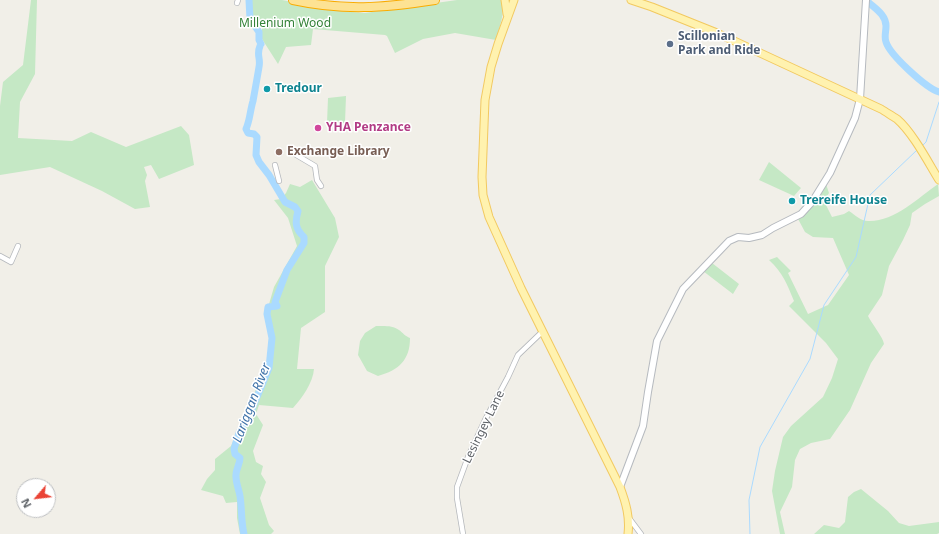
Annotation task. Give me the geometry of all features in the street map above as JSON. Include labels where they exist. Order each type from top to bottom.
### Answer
[{"type":"highway","points":[[293,0],[324,6],[368,8],[389,7],[434,0]]},
{"type":"main road","points":[[506,0],[507,16]]},
{"type":"main road","points":[[514,0],[507,16],[491,67],[485,100],[482,177],[483,195],[486,209],[502,247],[542,332],[620,487],[629,518],[628,534]]},
{"type":"main road","points":[[631,0],[652,7],[717,34],[881,109],[897,120],[919,148],[939,180]]},
{"type":"main road","points":[[620,487],[643,426],[657,341],[683,289],[729,241],[738,237],[749,238],[762,235],[801,214],[812,202],[830,173],[855,118],[860,99],[866,3]]},
{"type":"street","points":[[293,153],[315,166],[317,180],[321,186]]},
{"type":"street","points":[[275,165],[279,181]]},
{"type":"street","points":[[0,256],[11,262],[18,246]]},
{"type":"street","name":"Lesingey Lane","points":[[463,534],[457,498],[458,487],[468,457],[518,356],[542,332]]},
{"type":"street","points":[[629,518],[641,534]]},
{"type":"green space","points":[[31,0],[37,0],[35,74],[20,102],[18,138],[72,141],[91,132],[126,147],[181,126],[189,135],[194,165],[159,179],[151,165],[144,167],[147,175],[145,181],[150,207],[135,209],[102,191],[50,167],[0,175],[0,106],[3,82],[23,65]]},
{"type":"green space","name":"Millenium Wood","points":[[251,0],[282,0],[339,11],[365,13],[457,0],[501,0],[503,10],[502,20],[496,40],[455,33],[423,39],[395,53],[387,36],[385,35],[313,29],[311,45],[286,47],[278,64],[262,39],[262,26],[252,15]]},
{"type":"green space","points":[[346,96],[345,123],[327,123],[328,98]]},
{"type":"green space","points":[[769,162],[801,188],[794,196],[759,180]]},
{"type":"green space","points":[[312,180],[335,218],[339,237],[325,266],[325,312],[301,328],[297,369],[314,369],[312,380],[300,400],[293,408],[259,405],[256,414],[263,425],[253,451],[256,462],[263,466],[261,474],[266,482],[260,498],[269,525],[274,531],[271,534],[240,534],[237,518],[237,502],[226,503],[223,496],[201,490],[207,479],[215,470],[215,459],[231,446],[267,364],[269,338],[265,318],[274,287],[297,246],[288,218],[274,200],[281,199],[286,193],[290,184],[300,187]]},
{"type":"green space","points":[[826,184],[829,193],[824,201],[832,217],[849,211],[865,221],[887,218],[914,202],[938,184],[939,196],[912,213],[910,225],[889,266],[882,295],[868,316],[882,338],[884,344],[871,363],[850,410],[830,439],[811,443],[800,449],[795,460],[792,487],[780,512],[785,534],[780,534],[772,491],[783,437],[791,426],[823,397],[832,378],[838,359],[826,343],[789,306],[794,301],[789,289],[781,274],[769,260],[777,257],[791,271],[788,273],[808,314],[828,305],[849,275],[833,238],[813,237],[805,232],[797,217]]},
{"type":"green space","points":[[712,263],[739,284],[733,294],[703,271]]},
{"type":"green space","points":[[376,326],[394,327],[410,338],[408,352],[402,363],[392,371],[378,376],[367,371],[358,355],[360,341],[365,333]]},
{"type":"green space","points":[[861,489],[888,511],[899,523],[909,526],[939,522],[939,533],[814,534],[824,525],[839,528],[845,522],[848,497]]},
{"type":"waterway","name":"Lariggan River","points":[[249,0],[250,19],[259,32],[259,40],[261,44]]},
{"type":"waterway","points":[[866,0],[884,18],[886,26],[885,40],[894,55],[918,78],[939,92]]},
{"type":"waterway","name":"Lariggan River","points":[[244,534],[240,496],[236,482],[236,472],[240,458],[235,454],[234,449],[239,433],[252,409],[269,368],[272,338],[267,314],[268,307],[277,306],[275,302],[287,270],[304,243],[304,237],[296,225],[298,211],[295,207],[285,202],[269,175],[259,162],[256,155],[257,137],[254,134],[248,133],[246,129],[253,101],[259,64],[258,52],[260,46]]},
{"type":"waterway","points":[[923,145],[926,142],[939,102]]},
{"type":"waterway","points":[[750,534],[749,500],[760,447],[810,359],[824,305],[856,257],[870,195],[917,150]]},
{"type":"place","name":"Scillonian Park and Ride","points":[[670,44]]},
{"type":"place","name":"Tredour","points":[[267,89]]},
{"type":"place","name":"YHA Penzance","points":[[318,128]]},
{"type":"place","name":"Exchange Library","points":[[279,152]]},
{"type":"place","name":"Trereife House","points":[[792,201]]}]
